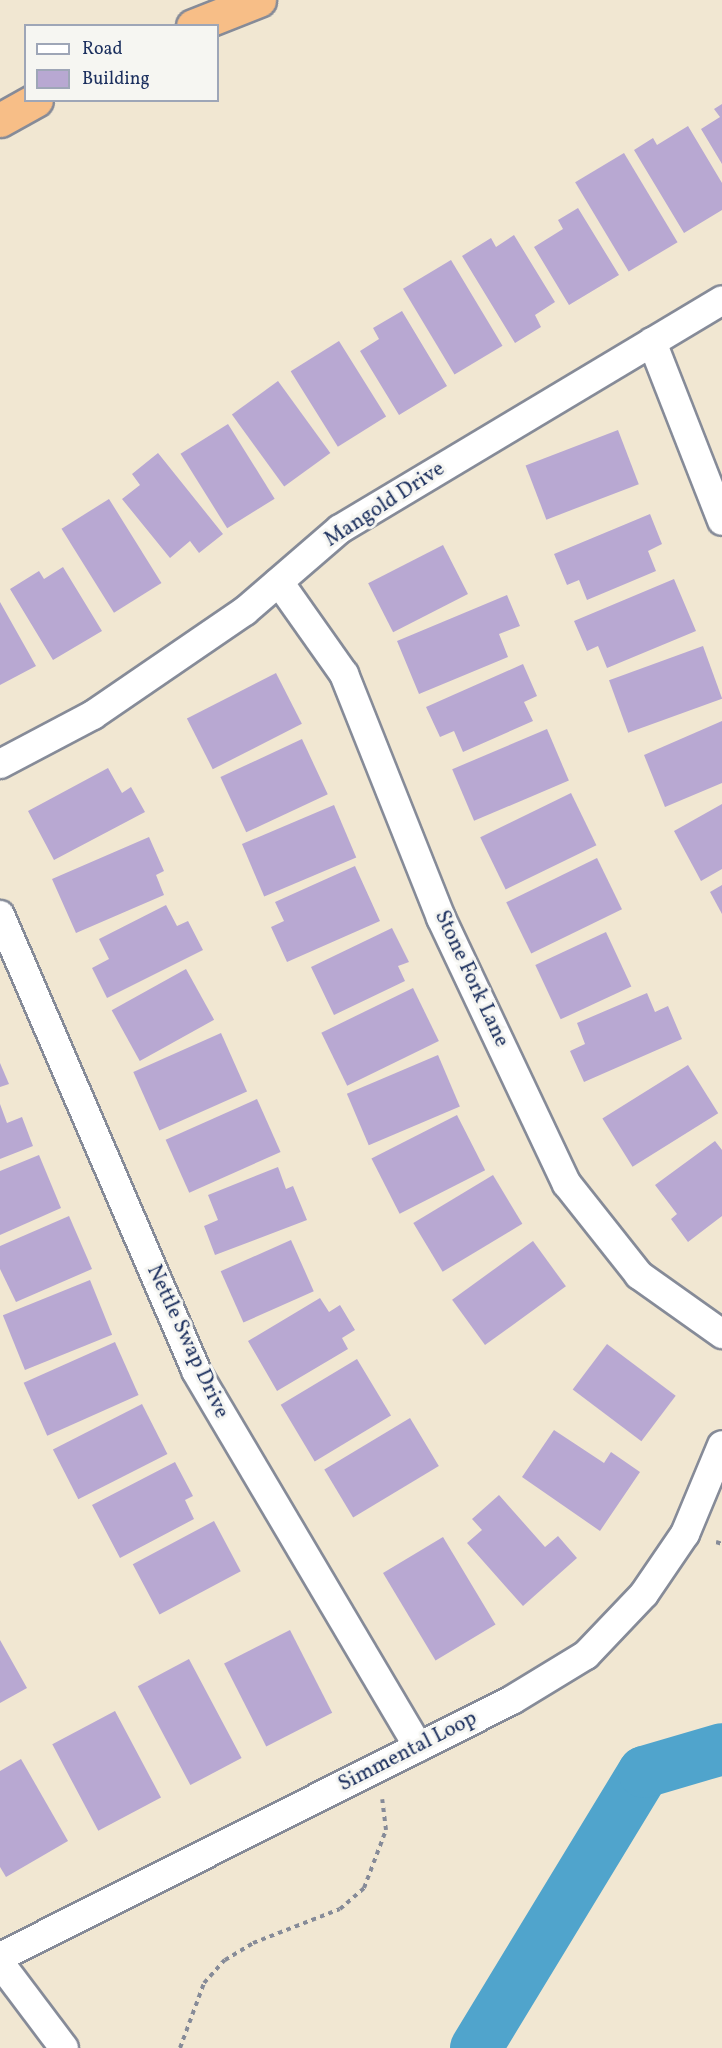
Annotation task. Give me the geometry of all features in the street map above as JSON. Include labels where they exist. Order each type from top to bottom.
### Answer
[{"type":"highway","points":[[198,24],[259,0]]},
{"type":"highway","points":[[0,120],[32,102]]},
{"type":"street","name":"Mangold Drive","points":[[0,764],[93,715],[279,582],[340,529],[722,300]]},
{"type":"street","points":[[652,342],[722,521]]},
{"type":"street","name":"Stone Fork Lane","points":[[279,582],[344,674],[441,918],[567,1184],[639,1275],[722,1334]]},
{"type":"street","name":"Nettle Swap Drive","points":[[0,915],[196,1371],[418,1747]]},
{"type":"street","name":"Simmental Loop","points":[[0,1957],[418,1747],[586,1655],[644,1594],[685,1534],[722,1445]]},
{"type":"street","points":[[0,1963],[64,2048]]},
{"type":"path","points":[[716,1542],[722,1544]]},
{"type":"path","points":[[180,2048],[204,1983],[225,1960],[253,1943],[333,1912],[364,1888],[386,1830],[382,1799]]},
{"type":"building","points":[[722,104],[722,164],[701,129],[720,117],[714,109]]},
{"type":"building","points":[[688,126],[722,183],[722,210],[684,233],[634,150],[653,138],[657,145]]},
{"type":"building","points":[[624,153],[678,242],[629,272],[575,182]]},
{"type":"building","points":[[578,208],[619,275],[569,305],[534,247],[563,229],[558,220]]},
{"type":"building","points":[[514,235],[555,302],[535,315],[541,327],[515,343],[462,256],[491,238],[496,247]]},
{"type":"building","points":[[451,260],[503,346],[455,375],[403,289]]},
{"type":"building","points":[[402,311],[447,386],[399,415],[360,351],[379,339],[373,328]]},
{"type":"building","points":[[339,341],[386,416],[338,447],[291,371]]},
{"type":"building","points":[[278,381],[330,453],[284,487],[232,415]]},
{"type":"building","points":[[228,424],[275,499],[227,528],[181,454]]},
{"type":"building","points":[[618,430],[639,484],[546,520],[526,465]]},
{"type":"building","points":[[158,453],[223,534],[199,553],[190,541],[170,558],[122,499],[140,485],[132,474]]},
{"type":"building","points":[[109,499],[161,583],[114,613],[62,529]]},
{"type":"building","points":[[650,514],[662,544],[648,551],[656,571],[587,600],[579,580],[567,585],[554,554]]},
{"type":"building","points":[[443,545],[468,594],[393,632],[368,583]]},
{"type":"building","points":[[63,567],[102,631],[53,660],[10,589],[39,571],[44,579]]},
{"type":"building","points":[[674,579],[696,631],[607,668],[598,646],[587,651],[574,621]]},
{"type":"building","points":[[507,595],[520,626],[499,634],[508,657],[419,694],[397,641]]},
{"type":"building","points":[[0,602],[36,666],[0,685]]},
{"type":"building","points":[[703,646],[722,699],[628,733],[609,680]]},
{"type":"building","points":[[523,664],[537,696],[524,702],[533,721],[463,752],[454,731],[440,737],[426,707]]},
{"type":"building","points":[[276,673],[302,724],[213,769],[187,718]]},
{"type":"building","points":[[722,721],[722,783],[665,807],[644,755]]},
{"type":"building","points":[[547,729],[569,781],[474,821],[452,769]]},
{"type":"building","points":[[302,739],[328,794],[246,832],[220,777]]},
{"type":"building","points":[[108,768],[122,793],[131,787],[145,812],[54,860],[28,811]]},
{"type":"building","points":[[571,793],[596,845],[506,889],[480,837]]},
{"type":"building","points":[[722,804],[722,869],[701,881],[674,831]]},
{"type":"building","points":[[334,805],[356,857],[264,897],[242,844]]},
{"type":"building","points":[[149,837],[164,871],[156,875],[164,895],[76,933],[52,879]]},
{"type":"building","points":[[597,858],[622,909],[531,954],[506,902]]},
{"type":"building","points":[[355,866],[380,921],[287,962],[271,927],[284,921],[275,902]]},
{"type":"building","points":[[722,885],[722,914],[710,892]]},
{"type":"building","points":[[166,905],[177,926],[188,921],[203,950],[107,998],[92,968],[109,959],[99,939]]},
{"type":"building","points":[[392,928],[409,962],[398,966],[405,981],[334,1015],[311,967]]},
{"type":"building","points":[[606,932],[631,986],[561,1019],[535,965]]},
{"type":"building","points":[[186,969],[214,1020],[140,1061],[112,1010]]},
{"type":"building","points":[[413,988],[439,1041],[347,1086],[321,1033]]},
{"type":"building","points":[[647,993],[655,1012],[668,1006],[682,1039],[584,1082],[570,1051],[585,1044],[577,1023]]},
{"type":"building","points":[[221,1033],[247,1091],[159,1131],[133,1072]]},
{"type":"building","points":[[438,1055],[460,1107],[369,1145],[347,1094]]},
{"type":"building","points":[[0,1063],[9,1084],[0,1087]]},
{"type":"building","points":[[688,1065],[718,1113],[633,1167],[602,1119]]},
{"type":"building","points":[[257,1099],[281,1152],[189,1193],[166,1140]]},
{"type":"building","points":[[0,1104],[7,1123],[22,1117],[33,1146],[0,1159]]},
{"type":"building","points":[[457,1115],[485,1170],[400,1214],[371,1159]]},
{"type":"building","points":[[715,1141],[722,1150],[722,1216],[688,1242],[671,1219],[677,1214],[655,1185]]},
{"type":"building","points":[[39,1155],[61,1208],[0,1235],[0,1171]]},
{"type":"building","points":[[278,1167],[286,1189],[293,1186],[307,1220],[215,1255],[204,1226],[218,1220],[208,1195]]},
{"type":"building","points":[[493,1175],[522,1224],[443,1272],[413,1223]]},
{"type":"building","points":[[69,1216],[92,1269],[16,1302],[0,1269],[0,1246]]},
{"type":"building","points":[[291,1240],[314,1291],[243,1322],[221,1271]]},
{"type":"building","points":[[533,1241],[566,1286],[485,1345],[452,1300]]},
{"type":"building","points":[[90,1280],[112,1335],[25,1370],[3,1315]]},
{"type":"building","points":[[320,1298],[329,1312],[340,1305],[355,1330],[342,1338],[348,1349],[277,1391],[248,1341]]},
{"type":"building","points":[[115,1342],[139,1395],[47,1436],[24,1383]]},
{"type":"building","points":[[607,1344],[676,1396],[641,1441],[573,1390]]},
{"type":"building","points":[[357,1359],[391,1416],[315,1461],[281,1405]]},
{"type":"building","points":[[142,1404],[167,1454],[78,1499],[53,1449]]},
{"type":"building","points":[[410,1418],[439,1466],[353,1518],[324,1470]]},
{"type":"building","points":[[554,1430],[604,1463],[611,1452],[640,1472],[600,1531],[522,1477]]},
{"type":"building","points":[[175,1462],[193,1496],[185,1500],[194,1519],[120,1558],[92,1505]]},
{"type":"building","points":[[499,1495],[545,1547],[558,1536],[577,1558],[523,1606],[467,1543],[482,1530],[472,1519]]},
{"type":"building","points":[[214,1521],[241,1571],[160,1615],[133,1564]]},
{"type":"building","points":[[443,1537],[496,1624],[436,1660],[383,1573]]},
{"type":"building","points":[[290,1630],[332,1713],[266,1746],[224,1664]]},
{"type":"building","points":[[0,1640],[27,1688],[0,1703]]},
{"type":"building","points":[[189,1659],[242,1758],[190,1785],[138,1686]]},
{"type":"building","points":[[115,1711],[161,1798],[98,1831],[52,1744]]},
{"type":"building","points":[[21,1759],[68,1841],[6,1877],[0,1867],[0,1771]]},
{"type":"waterway","points":[[476,2048],[644,1772],[722,1749]]}]
